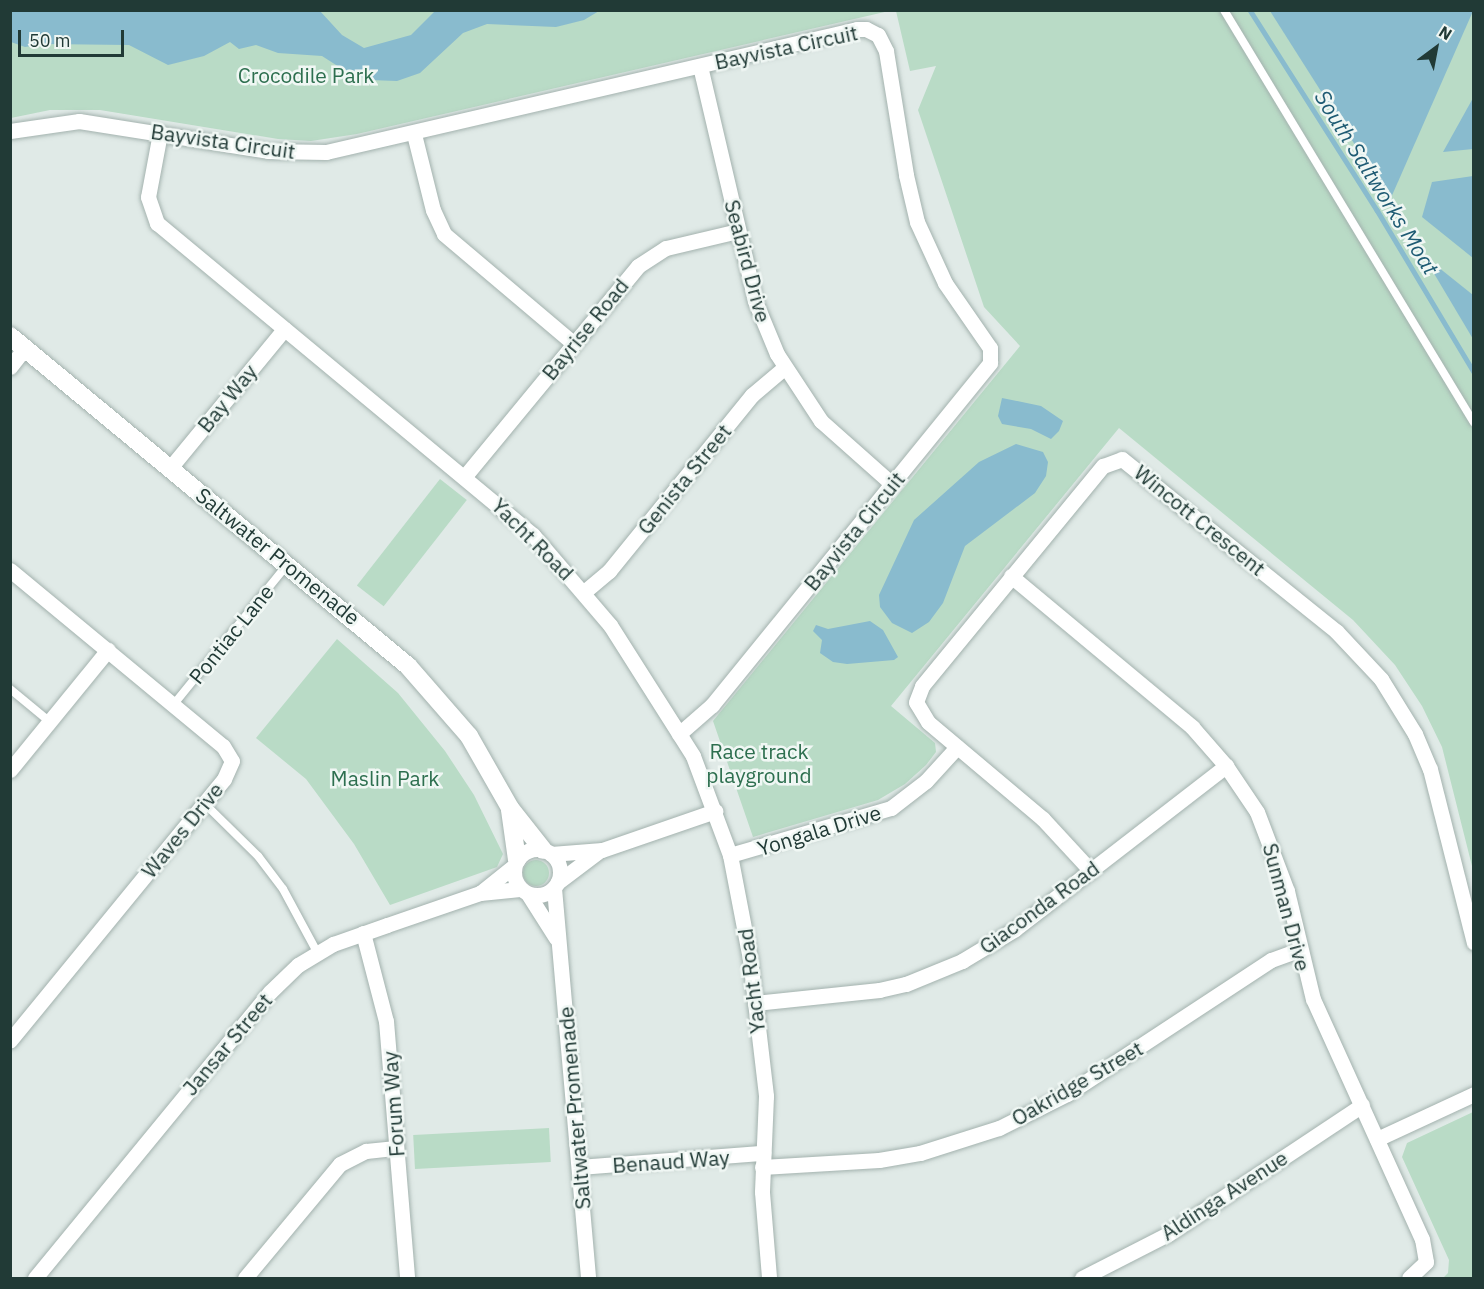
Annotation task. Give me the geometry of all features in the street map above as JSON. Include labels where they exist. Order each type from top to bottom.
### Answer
[{"type":"street","name":"Bayvista Circuit","points":[[10,130],[79,121],[306,153],[346,149],[857,29],[873,31],[882,40],[918,222],[945,283],[991,355],[985,372],[712,705],[679,734]]},
{"type":"street","name":"Seabird Drive","points":[[700,66],[758,309],[784,368],[821,421],[893,485]]},
{"type":"street","name":"Yacht Road","points":[[160,133],[148,197],[153,217],[284,329],[465,476],[526,529],[584,592],[622,643],[699,770],[716,811],[730,855],[744,922],[766,1096],[763,1160],[769,1278]]},
{"type":"street","points":[[414,134],[433,210],[444,234],[573,344]]},
{"type":"street","name":"Bayrise Road","points":[[465,476],[624,281],[652,256],[685,243],[738,231]]},
{"type":"street","name":"Bay Way","points":[[170,468],[284,329]]},
{"type":"street","name":"Saltwater Promenade","points":[[10,336],[390,648],[431,688],[485,761],[510,808],[547,852]]},
{"type":"street","points":[[10,367],[25,348]]},
{"type":"street","name":"Genista Street","points":[[584,592],[609,571],[752,395],[784,368]]},
{"type":"street","name":"Wincott Crescent","points":[[1091,871],[1051,826],[957,747],[920,712],[918,694],[1011,576],[1103,466],[1116,458],[1130,462],[1336,631],[1386,687],[1415,734],[1430,770],[1473,943]]},
{"type":"street","name":"Waves Drive","points":[[10,570],[174,704],[231,756],[229,771],[10,1040]]},
{"type":"street","name":"Sunman Drive","points":[[1011,576],[1192,727],[1226,766],[1271,842],[1287,891],[1299,950],[1313,999],[1425,1249],[1425,1265],[1409,1278]]},
{"type":"street","points":[[10,770],[108,650]]},
{"type":"street","name":"Yongala Drive","points":[[730,855],[891,808],[926,781],[957,747]]},
{"type":"street","name":"Giaconda Road","points":[[755,1003],[845,996],[906,984],[936,973],[1007,934],[1226,766]]},
{"type":"street","name":"Saltwater Promenade","points":[[510,808],[516,863]]},
{"type":"street","points":[[602,850],[542,895],[524,891],[516,863],[528,851],[602,850],[716,811]]},
{"type":"street","points":[[547,852],[560,867],[556,885]]},
{"type":"street","name":"Jansar Street","points":[[480,893],[516,863]]},
{"type":"street","name":"Saltwater Promenade","points":[[556,885],[555,938],[564,991],[588,1278]]},
{"type":"street","name":"Saltwater Promenade","points":[[524,891],[555,938]]},
{"type":"street","name":"Jansar Street","points":[[35,1278],[270,992],[317,952],[363,933],[480,893],[524,891]]},
{"type":"street","name":"Forum Way","points":[[363,933],[386,1021],[406,1278]]},
{"type":"street","name":"Oakridge Street","points":[[763,1160],[879,1160],[920,1153],[999,1128],[1075,1089],[1271,960],[1299,950]]},
{"type":"street","points":[[1377,1139],[1473,1094]]},
{"type":"street","name":"Aldinga Avenue","points":[[1082,1278],[1168,1234],[1362,1105]]},
{"type":"street","points":[[245,1278],[340,1164],[366,1151],[396,1148]]},
{"type":"street","name":"Benaud Way","points":[[579,1167],[763,1160]]},
{"type":"lane","points":[[1224,10],[1473,422]]},
{"type":"lane","name":"Pontiac Lane","points":[[174,704],[288,564]]},
{"type":"lane","points":[[10,689],[50,722]]},
{"type":"lane","points":[[204,803],[258,856],[283,889],[317,952]]},
{"type":"green space","name":"Crocodile Park","points":[[11,11],[889,11],[357,134],[311,141],[278,139],[100,110],[50,110],[11,118]]},
{"type":"green space","name":"Race track playground","points":[[896,11],[1473,11],[1473,870],[1442,747],[1422,706],[1395,665],[1353,620],[1119,428],[891,706],[935,743],[936,752],[926,765],[905,784],[878,800],[753,837],[713,721],[1020,346],[984,307],[918,110],[936,66],[910,71]]},
{"type":"green space","points":[[440,479],[467,500],[384,606],[357,585]]},
{"type":"green space","name":"Maslin Park","points":[[337,639],[398,693],[445,751],[474,795],[503,854],[497,867],[390,905],[354,844],[306,779],[256,738]]},
{"type":"green space","points":[[536,860],[545,864],[549,873],[545,882],[536,886],[527,882],[523,873],[527,864]]},
{"type":"green space","points":[[1473,1112],[1473,1278],[1443,1278],[1448,1273],[1449,1260],[1402,1157],[1407,1143]]},
{"type":"green space","points":[[549,1128],[551,1162],[415,1169],[413,1135]]},
{"type":"water","points":[[10,11],[320,11],[342,35],[364,48],[411,35],[435,11],[599,11],[584,20],[556,27],[487,24],[463,33],[420,73],[397,81],[370,80],[347,72],[322,56],[278,53],[256,45],[239,49],[230,42],[204,56],[168,65],[129,45],[44,44],[25,47],[11,42]]},
{"type":"water","points":[[1270,11],[1473,11],[1390,200]]},
{"type":"water","points":[[1473,98],[1473,149],[1443,152]]},
{"type":"water","points":[[1474,176],[1473,258],[1422,217],[1432,182]]},
{"type":"water","points":[[1423,255],[1473,295],[1473,339]]},
{"type":"water","points":[[1002,398],[1041,406],[1063,421],[1059,431],[1051,439],[1031,429],[1002,424],[998,416]]},
{"type":"water","points":[[1016,444],[1043,452],[1048,462],[1046,476],[1035,493],[965,546],[943,603],[929,622],[912,633],[892,623],[880,607],[879,595],[914,520],[979,462]]},
{"type":"water","points":[[870,621],[883,630],[898,657],[894,660],[847,664],[833,662],[820,653],[822,640],[813,631],[816,625],[828,629]]},
{"type":"waterway","name":"South Saltworks Moat","points":[[1250,10],[1377,210],[1474,372]]}]
